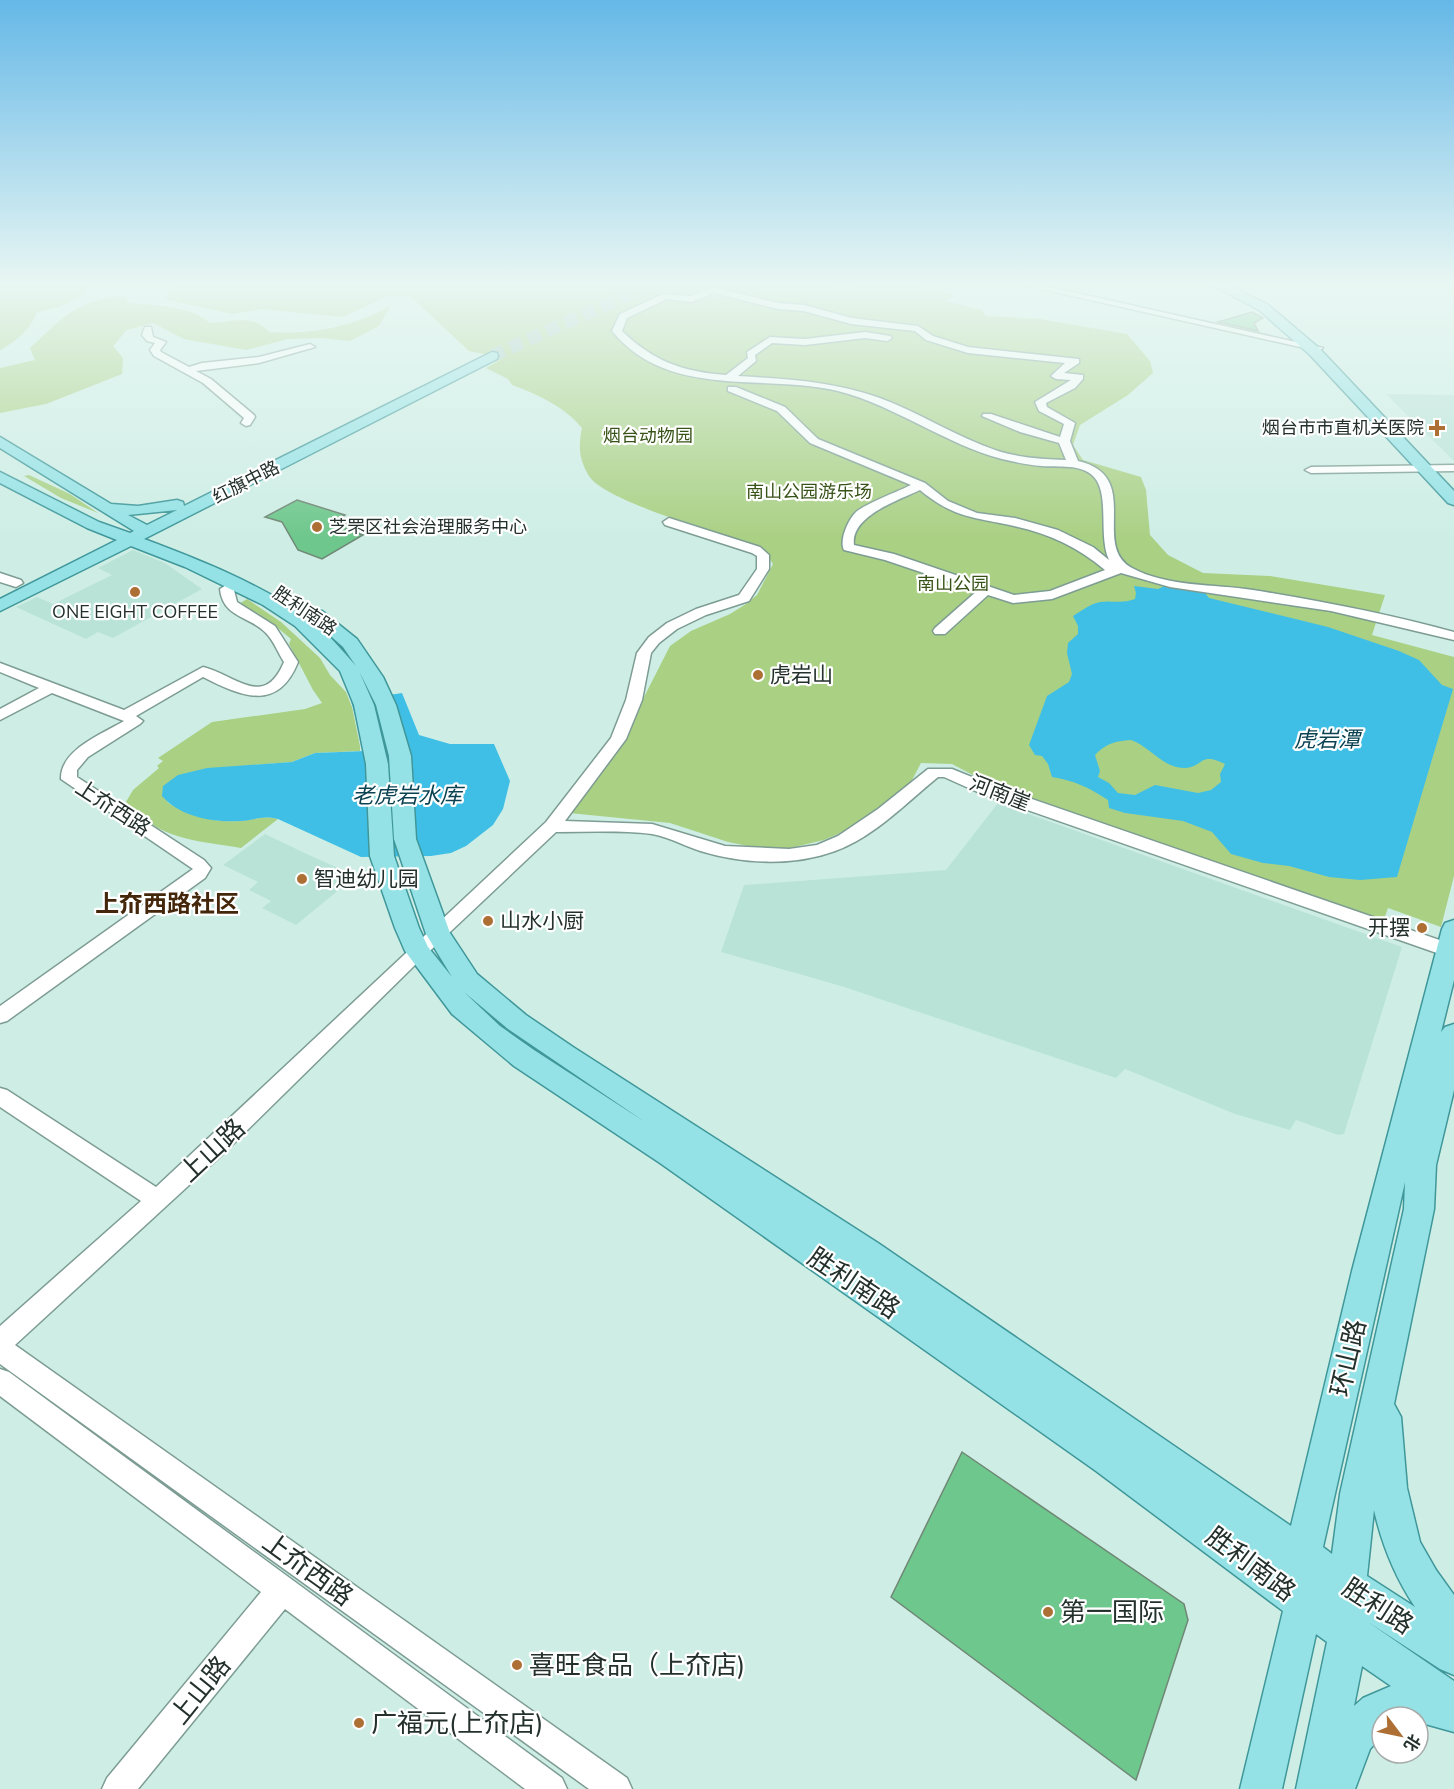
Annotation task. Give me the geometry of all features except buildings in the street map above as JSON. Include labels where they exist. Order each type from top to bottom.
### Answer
[{"type":"main road","name":"红旗中路","points":[[5,583],[80,551],[133,533],[177,505],[455,369]]},
{"type":"main road","name":"红旗中路","points":[[0,606],[133,533],[456,369]]},
{"type":"main road","points":[[1335,369],[1430,470],[1454,500]]},
{"type":"main road","name":"胜利南路","points":[[0,441],[39,468],[104,507],[133,533],[269,600],[318,635],[349,670],[375,705]]},
{"type":"main road","points":[[2,478],[39,468]]},
{"type":"main road","points":[[1430,470],[1454,489]]},
{"type":"main road","name":"胜利南路","points":[[2,478],[85,520],[163,540],[228,566],[306,607],[350,643],[373,676],[382,856],[461,1007],[524,1058],[670,1154],[1109,1458],[1304,1603]]},
{"type":"main road","points":[[104,507],[119,511],[138,511],[177,505]]},
{"type":"main road","points":[[80,551],[89,542],[93,529],[85,520]]},
{"type":"main road","name":"胜利南路","points":[[424,933],[468,981],[517,1022],[867,1253],[1302,1556]]},
{"type":"main road","name":"环山路","points":[[1261,1789],[1304,1603],[1302,1556],[1387,1196],[1452,944]]},
{"type":"main road","name":"环山路","points":[[1317,1789],[1349,1634],[1347,1587],[1358,1494],[1419,1209],[1421,1165],[1454,1034]]},
{"type":"main road","points":[[1387,1196],[1419,1209]]},
{"type":"main road","points":[[1386,1366],[1384,1432],[1390,1497],[1406,1556],[1431,1599],[1454,1624]]},
{"type":"main road","name":"胜利路","points":[[1302,1556],[1454,1655]]},
{"type":"main road","name":"胜利路","points":[[1304,1603],[1454,1705]]},
{"type":"main road","points":[[1334,1789],[1355,1735],[1377,1712],[1401,1703],[1422,1702],[1454,1713]]},
{"type":"street","points":[[184,369],[207,381],[250,417],[246,423]]},
{"type":"street","points":[[187,371],[192,369]]},
{"type":"street","points":[[679,369],[730,384],[781,409],[814,441],[921,485],[944,504],[975,516],[1015,522],[1054,533],[1089,550],[1118,570],[1160,580],[1342,608],[1454,636]]},
{"type":"street","points":[[730,384],[743,369]]},
{"type":"street","points":[[1062,369],[1056,376],[1079,377],[1071,386],[1040,402],[1043,409],[1070,423],[1064,441],[1073,464]]},
{"type":"street","points":[[730,384],[775,379],[836,387],[886,402],[989,452],[1016,459],[1073,464],[1096,472],[1105,482],[1110,550],[1118,570]]},
{"type":"street","points":[[987,416],[1024,430],[1064,441]]},
{"type":"street","points":[[1311,470],[1454,468]]},
{"type":"street","points":[[921,485],[886,504],[861,514],[847,540],[848,547],[889,557],[1013,599],[1052,595],[1118,570]]},
{"type":"street","name":"上山路","points":[[0,1342],[216,1147],[424,933],[552,826],[618,739],[634,700],[644,653],[654,640],[672,626],[701,612],[744,598],[763,569],[763,555],[756,550],[669,522]]},
{"type":"street","points":[[0,667],[125,716],[203,671],[244,692],[268,690],[281,681],[288,672],[291,662],[271,631],[263,624],[240,613],[231,604],[226,596],[227,589],[235,583]]},
{"type":"street","points":[[940,631],[985,591]]},
{"type":"street","points":[[0,715],[51,687]]},
{"type":"street","name":"上夼西路","points":[[0,1016],[199,874],[202,868],[69,779],[72,763],[135,721],[125,716]]},
{"type":"street","name":"河南崖","points":[[552,826],[652,829],[682,836],[713,849],[766,855],[792,854],[828,848],[856,834],[934,772],[946,772],[988,790],[1452,944]]},
{"type":"street","points":[[0,1096],[158,1200]]},
{"type":"street","name":"上夼西路","points":[[0,1349],[616,1789]]},
{"type":"street","name":"上夼西路","points":[[0,1381],[551,1789]]},
{"type":"street","name":"上山路","points":[[118,1789],[281,1591]]},
{"type":"shaded area","name":"烟台市市直机关医院","points":[[1386,394],[1454,395],[1454,461]]},
{"type":"shaded area","points":[[133,550],[165,563],[202,589],[113,638],[98,632],[86,639],[16,607],[37,597],[53,604],[112,575],[98,568]]},
{"type":"shaded area","points":[[998,803],[1402,947],[1344,1134],[1338,1135],[1296,1120],[1290,1130],[1235,1114],[1125,1069],[1116,1078],[841,986],[721,952],[744,885],[946,870]]},
{"type":"shaded area","name":"智迪幼儿园","points":[[265,834],[356,876],[296,925],[262,908],[271,901],[249,890],[258,882],[223,865]]},
{"type":"green space","points":[[0,369],[122,369],[122,374],[46,404],[0,413]]},
{"type":"green space","name":"南山公园","points":[[489,369],[1152,369],[1153,373],[1128,395],[1080,425],[1073,445],[1083,460],[1141,477],[1146,490],[1150,535],[1168,555],[1203,573],[1270,576],[1385,595],[1372,635],[1454,657],[1454,876],[1441,927],[1388,908],[1383,922],[988,783],[952,764],[921,763],[910,784],[854,827],[824,840],[790,848],[758,848],[728,842],[670,823],[569,813],[618,748],[670,646],[691,631],[730,614],[746,604],[757,595],[773,564],[762,548],[642,507],[600,486],[589,476],[581,458],[582,428],[550,402],[512,385],[508,379]]},
{"type":"green space","points":[[29,475],[70,494],[98,513],[61,498],[24,476]]},
{"type":"green space","points":[[247,599],[281,622],[320,658],[330,675],[346,692],[352,707],[360,751],[315,753],[292,762],[242,766],[167,802],[193,815],[211,820],[278,819],[241,848],[192,840],[165,831],[139,815],[126,802],[133,790],[159,768],[157,766],[163,761],[158,758],[212,722],[305,709],[322,703],[289,644],[291,639],[273,624],[237,605]]},
{"type":"water","name":"虎岩潭","points":[[1167,585],[1202,589],[1209,598],[1328,627],[1399,651],[1419,660],[1442,685],[1453,689],[1397,877],[1360,880],[1329,877],[1231,854],[1212,832],[1183,821],[1125,813],[1109,808],[1108,800],[1094,791],[1052,777],[1048,764],[1042,756],[1035,755],[1029,745],[1047,696],[1069,682],[1072,674],[1067,653],[1068,643],[1078,634],[1078,626],[1073,616],[1096,603],[1135,599],[1134,586],[1158,589]],"holes":[[[1131,740],[1163,761],[1177,767],[1191,767],[1206,759],[1217,760],[1225,764],[1220,774],[1221,782],[1211,790],[1198,793],[1155,785],[1135,795],[1118,793],[1109,783],[1098,777],[1100,771],[1095,755],[1115,742]]]},
{"type":"water","name":"老虎岩水库","points":[[402,693],[419,735],[450,744],[494,744],[510,781],[503,809],[493,825],[466,846],[451,853],[431,856],[361,857],[278,819],[209,820],[178,809],[162,796],[163,786],[178,775],[207,768],[292,762],[315,753],[365,751],[351,701]]},
{"type":"place","name":"烟台市市直机关医院","points":[[1437,428]]},
{"type":"place","name":"芝罘区社会治理服务中心","points":[[317,527]]},
{"type":"place","name":"ONE EIGHT COFFEE","points":[[135,592]]},
{"type":"place","name":"虎岩山","points":[[758,675]]},
{"type":"place","name":"智迪幼儿园","points":[[302,879]]},
{"type":"place","name":"山水小厨","points":[[488,921]]},
{"type":"place","name":"开摆","points":[[1422,928]]},
{"type":"place","name":"第一国际","points":[[1048,1612]]},
{"type":"place","name":"喜旺食品（上夼店)","points":[[517,1665]]},
{"type":"place","name":"广福元(上夼店)","points":[[359,1723]]},
{"type":"district","name":"上夼西路社区","points":[[167,904]]},
{"type":"park label","name":"烟台动物园","points":[[648,436]]},
{"type":"park label","name":"南山公园游乐场","points":[[809,492]]}]
